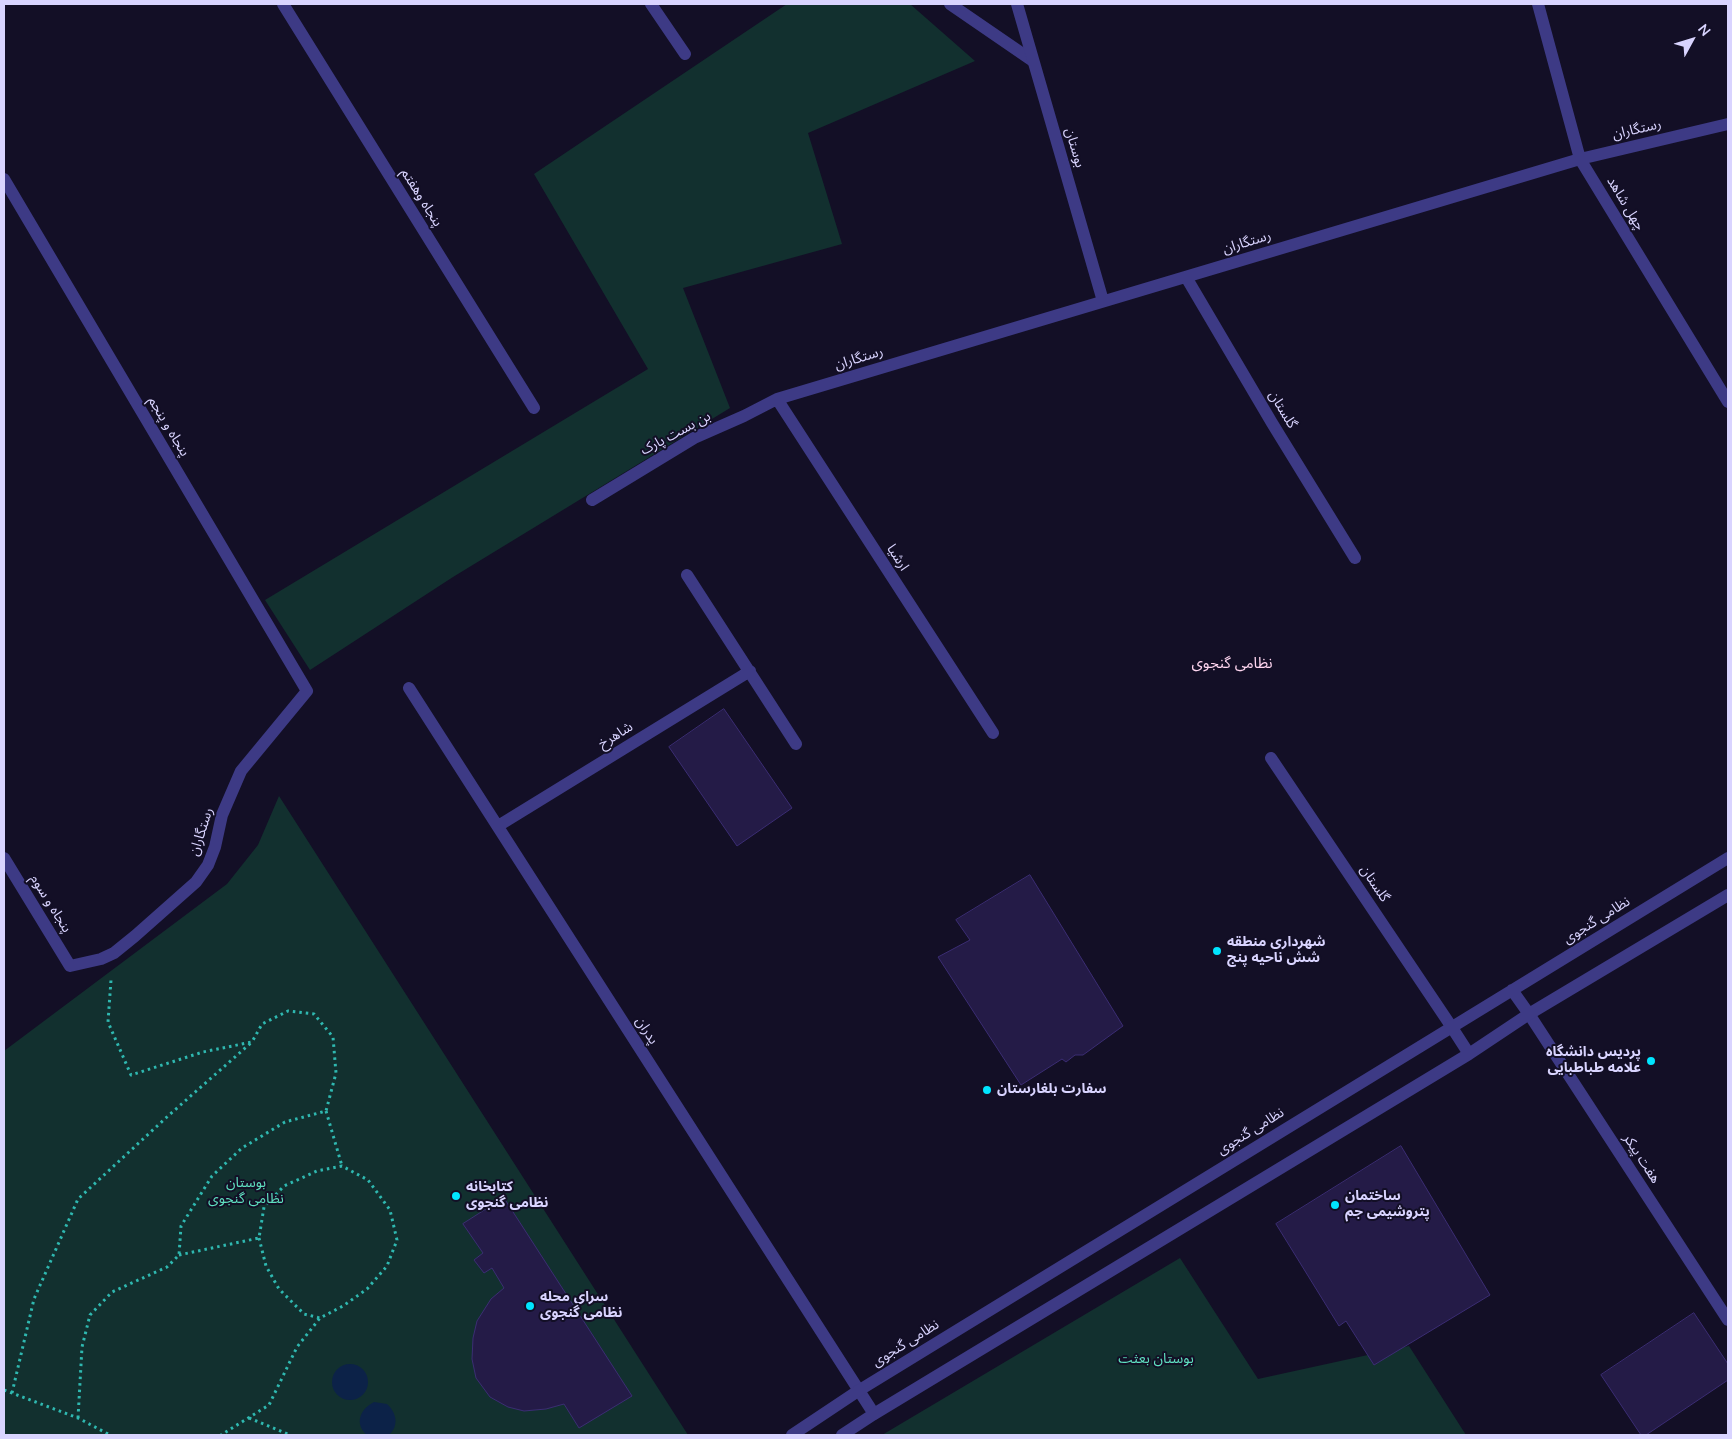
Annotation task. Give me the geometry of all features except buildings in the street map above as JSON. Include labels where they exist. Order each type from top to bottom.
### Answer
[{"type":"street","name":"پنجاه وهفتم","points":[[283,4],[534,408]]},
{"type":"street","points":[[650,4],[685,54]]},
{"type":"street","points":[[950,4],[1033,61]]},
{"type":"street","name":"بوستان","points":[[1016,4],[1103,301]]},
{"type":"street","name":"چهل شاهد","points":[[1538,4],[1580,158],[1728,402]]},
{"type":"street","name":"رستگاران","points":[[776,399],[1580,158],[1728,124]]},
{"type":"street","name":"پنجاه و پنجم","points":[[4,179],[307,691]]},
{"type":"street","name":"گلستان","points":[[1186,277],[1272,423],[1355,558]]},
{"type":"street","name":"بن بست پارک","points":[[592,500],[694,438],[744,416],[776,399]]},
{"type":"street","name":"ارشیا","points":[[776,399],[993,733]]},
{"type":"street","points":[[687,575],[796,744]]},
{"type":"street","name":"شاهرخ","points":[[498,826],[750,671]]},
{"type":"street","name":"پدران","points":[[408,688],[874,1414]]},
{"type":"street","name":"رستگاران","points":[[70,966],[101,959],[114,953],[136,936],[196,882],[208,865],[215,846],[222,815],[241,770],[307,691]]},
{"type":"street","name":"گلستان","points":[[1271,758],[1469,1054]]},
{"type":"street","name":"پنجاه و سوم","points":[[4,858],[70,966]]},
{"type":"street","name":"نظامی گنجوی","points":[[792,1435],[858,1391],[1728,858]]},
{"type":"street","points":[[842,1435],[1469,1054],[1529,1014],[1728,895]]},
{"type":"street","name":"هفت پیکر","points":[[1512,990],[1728,1320]]},
{"type":"path","points":[[114,953],[108,1022],[131,1074],[203,1052],[252,1042]]},
{"type":"path","points":[[12,1393],[34,1300],[78,1199],[252,1042],[262,1024],[288,1011],[314,1014],[333,1037],[336,1073],[326,1111],[342,1166]]},
{"type":"path","points":[[78,1418],[82,1348],[90,1315],[112,1292],[167,1267],[178,1255],[182,1226],[212,1176],[242,1148],[285,1122],[326,1111]]},
{"type":"path","points":[[221,1435],[269,1405],[297,1347],[320,1318],[343,1306],[367,1289],[387,1266],[397,1240],[390,1210],[368,1180],[342,1166],[318,1171],[284,1186],[264,1207],[259,1238],[266,1266],[280,1288],[304,1314],[320,1318]]},
{"type":"path","points":[[178,1255],[259,1238]]},
{"type":"path","points":[[4,1390],[78,1418],[110,1435]]},
{"type":"path","points":[[249,1418],[290,1435]]},
{"type":"green space","points":[[787,4],[910,4],[975,61],[808,133],[842,244],[683,288],[730,408],[453,577],[310,670],[265,600],[648,369],[534,174]]},
{"type":"green space","name":"بوستان نظامی گنجوی","points":[[279,796],[688,1435],[4,1435],[4,1051],[227,884],[258,845]]},
{"type":"green space","name":"بوستان بعثت","points":[[1180,1258],[1258,1379],[1409,1346],[1466,1435],[882,1435]]},
{"type":"water","points":[[350,1364],[357,1365],[363,1369],[367,1375],[367,1389],[363,1395],[357,1399],[350,1400],[343,1399],[337,1395],[333,1389],[332,1382],[333,1375],[337,1369],[343,1365]]},
{"type":"water","points":[[374,1402],[387,1404],[395,1415],[394,1428],[389,1435],[367,1435],[363,1431],[360,1417],[365,1409]]},
{"type":"place","name":"شهرداری منطقه شش ناحیه پنج","points":[[1217,951]]},
{"type":"place","name":"پردیس دانشگاه علامه طباطبایی","points":[[1651,1061]]},
{"type":"place","name":"سفارت بلغارستان","points":[[987,1090]]},
{"type":"place","name":"كتابخانه نظامی گنجوی","points":[[456,1196]]},
{"type":"place","name":"ساختمان پتروشیمی جم","points":[[1335,1205]]},
{"type":"place","name":"سرای محله نظامی گنجوی","points":[[530,1306]]},
{"type":"district","name":"نظامی گنجوی","points":[[1232,664]]}]
